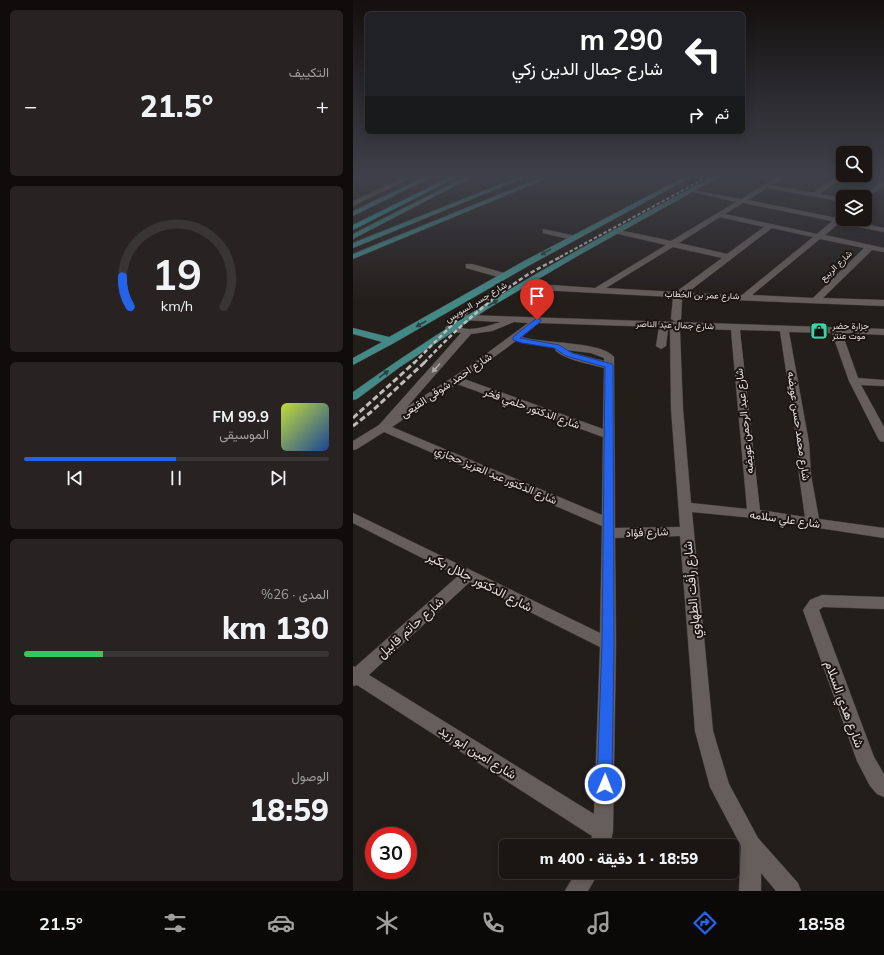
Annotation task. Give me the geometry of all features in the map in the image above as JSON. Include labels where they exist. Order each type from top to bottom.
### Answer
[{"type":"highway","points":[[353,223],[366,217]]},
{"type":"highway","points":[[353,228],[376,217]]},
{"type":"main road","points":[[353,237],[392,217]]},
{"type":"main road","points":[[353,246],[428,217]]},
{"type":"main road","points":[[353,257],[451,217]]},
{"type":"main road","name":"شارع جسر السويس","points":[[353,362],[613,217]]},
{"type":"main road","name":"شارع جسر السويس","points":[[353,397],[450,328],[643,217]]},
{"type":"main road","points":[[353,331],[391,341]]},
{"type":"street","points":[[597,291],[716,217]]},
{"type":"street","points":[[726,217],[884,250]]},
{"type":"street","points":[[745,297],[836,223]]},
{"type":"street","points":[[872,224],[884,227]]},
{"type":"street","points":[[678,295],[771,226]]},
{"type":"street","points":[[870,226],[884,230]]},
{"type":"street","points":[[546,231],[573,238]]},
{"type":"street","points":[[617,231],[728,257]]},
{"type":"street","name":"شارع الربيع","points":[[817,300],[870,248]]},
{"type":"street","points":[[469,266],[505,276]]},
{"type":"street","name":"شارع عمر بن الخطاب","points":[[521,286],[678,295],[884,303]]},
{"type":"street","name":"شارع رأفت الطهاوي","points":[[678,295],[672,323],[677,409],[705,731],[720,787],[751,845],[789,891]]},
{"type":"street","name":"شارع جمال عبد الناصر","points":[[470,316],[517,320],[884,327]]},
{"type":"street","name":"شارع جمال عبد الناصر","points":[[470,316],[884,332]]},
{"type":"street","points":[[450,328],[468,332],[489,329],[517,320]]},
{"type":"street","name":"شارع احمد شوقى القيعى","points":[[353,446],[456,380],[515,338],[537,320]]},
{"type":"street","points":[[661,346],[672,323]]},
{"type":"street","name":"شارع عبد الرحمن عويضه","points":[[735,327],[754,514]]},
{"type":"street","name":"شارع محمد حسن عويضه","points":[[784,329],[803,443],[805,475],[813,523]]},
{"type":"street","points":[[836,331],[854,381],[881,427],[884,438]]},
{"type":"street","points":[[383,427],[468,332]]},
{"type":"street","points":[[515,338],[522,341],[600,351],[609,357],[608,644],[602,838]]},
{"type":"street","name":"شارع الدكتور حلمي فخر","points":[[456,380],[609,435]]},
{"type":"street","points":[[854,381],[884,383]]},
{"type":"street","name":"شارع الدكتور عبد العزيز حجازي","points":[[383,427],[608,528]]},
{"type":"street","name":"شارع علي سلامه","points":[[685,507],[754,514],[884,533]]},
{"type":"street","name":"شارع الدكتور جلال بكير","points":[[353,517],[608,644]]},
{"type":"street","name":"شارع فؤاد","points":[[608,528],[687,531]]},
{"type":"street","name":"شارع حاتم قابيل","points":[[354,676],[468,575]]},
{"type":"street","name":"شارع هدي السلام","points":[[884,603],[822,601],[815,604],[811,610],[866,761],[877,780],[884,788]]},
{"type":"street","name":"شارع امين ابو زيد","points":[[354,676],[602,838]]},
{"type":"street","name":"شارع رأفت الطهاوي","points":[[750,891],[751,845]]},
{"type":"street","points":[[576,891],[584,879]]},
{"type":"railway","points":[[560,257],[634,217]]},
{"type":"railway","points":[[425,362],[458,329],[482,308],[526,276],[562,256]]},
{"type":"railway","points":[[415,362],[458,319],[491,293]]},
{"type":"railway","points":[[353,418],[415,362]]},
{"type":"railway","points":[[353,426],[371,412],[425,362]]},
{"type":"place","name":"جزارة حضر موت عنتر","points":[[819,331]]},
{"type":"route","points":[[537,320],[515,338],[522,341],[557,346],[569,355],[609,366],[608,644],[605,784]]}]
